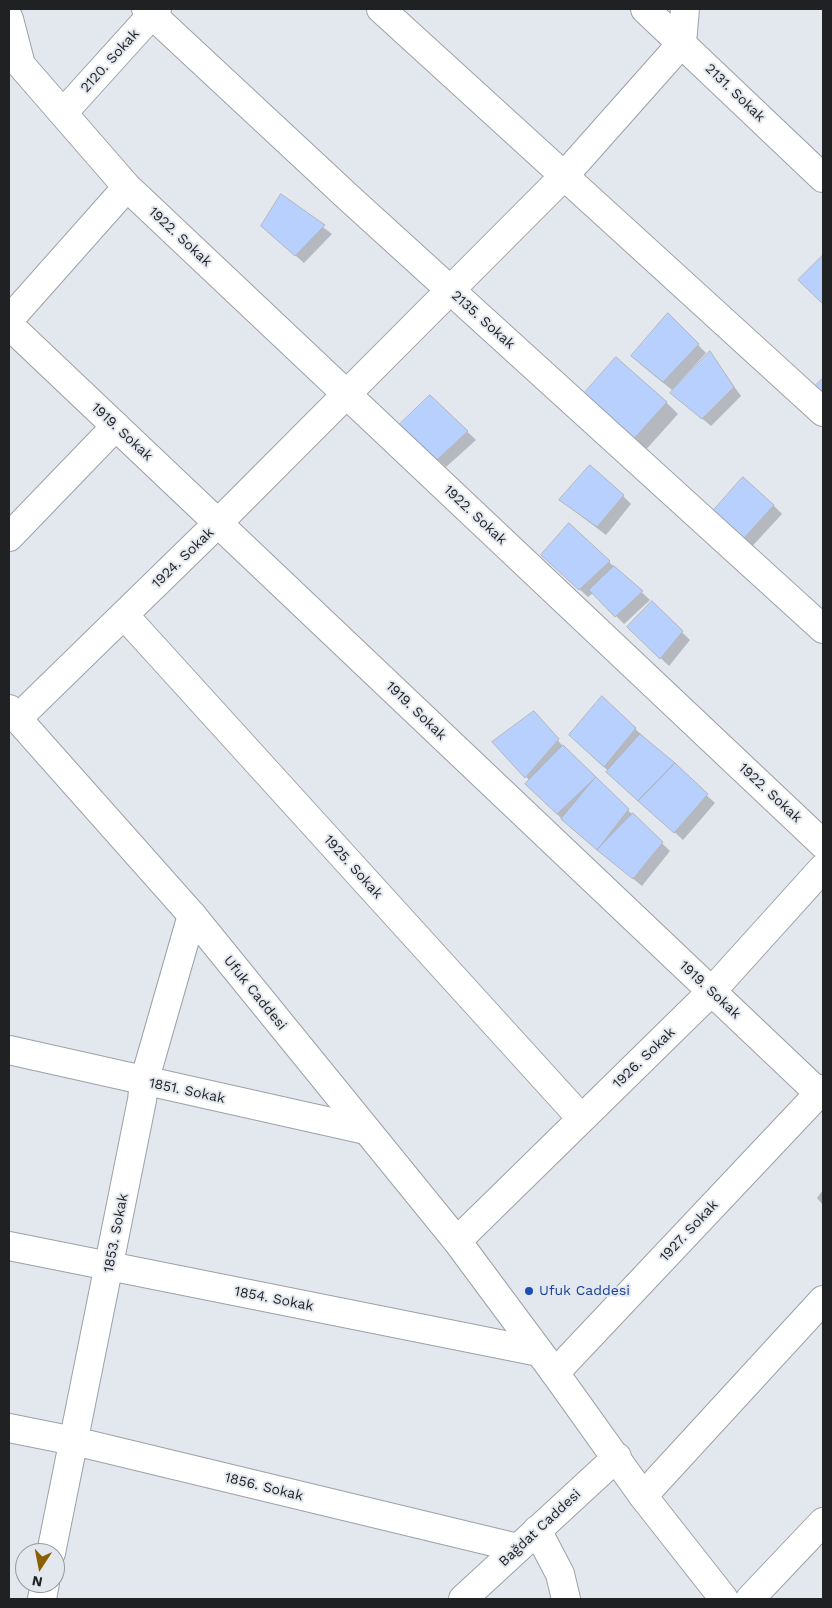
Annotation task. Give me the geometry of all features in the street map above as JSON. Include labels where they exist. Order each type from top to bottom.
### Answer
[{"type":"street","points":[[381,9],[823,412]]},
{"type":"street","name":"2131. Sokak","points":[[646,9],[823,178]]},
{"type":"street","points":[[682,43],[685,9]]},
{"type":"street","name":"2120. Sokak","points":[[63,112],[151,11]]},
{"type":"street","name":"2135. Sokak","points":[[151,11],[450,290],[823,629]]},
{"type":"street","name":"1922. Sokak","points":[[9,19],[21,65],[127,187],[823,844]]},
{"type":"street","name":"1924. Sokak","points":[[13,714],[124,615],[218,524],[564,176],[682,43]]},
{"type":"street","points":[[9,320],[127,187]]},
{"type":"street","name":"1919. Sokak","points":[[9,325],[712,992],[822,1093]]},
{"type":"street","points":[[9,537],[116,426]]},
{"type":"street","name":"1925. Sokak","points":[[124,615],[581,1118]]},
{"type":"street","name":"Ufuk Caddesi","points":[[13,714],[192,916],[457,1241],[644,1496],[724,1599]]},
{"type":"street","name":"1926. Sokak","points":[[457,1241],[712,992],[823,868]]},
{"type":"street","name":"1853. Sokak","points":[[53,1543],[142,1100],[144,1082],[192,916]]},
{"type":"street","name":"1851. Sokak","points":[[9,1050],[144,1082],[366,1130]]},
{"type":"street","name":"1927. Sokak","points":[[547,1362],[822,1093]]},
{"type":"street","name":"1854. Sokak","points":[[9,1246],[109,1265],[547,1362]]},
{"type":"street","points":[[644,1496],[823,1300]]},
{"type":"street","name":"1856. Sokak","points":[[9,1428],[74,1441],[518,1548]]},
{"type":"street","name":"Bağdat Caddesi","points":[[463,1599],[617,1457]]},
{"type":"street","points":[[750,1599],[823,1522]]},
{"type":"street","points":[[537,1530],[560,1574],[566,1599]]},
{"type":"building","points":[[281,194],[325,225],[295,256],[261,226]]},
{"type":"building","points":[[823,255],[823,304],[798,280]]},
{"type":"building","points":[[668,313],[699,344],[663,382],[631,356]]},
{"type":"building","points":[[710,351],[734,387],[702,419],[670,393]]},
{"type":"building","points":[[616,357],[667,402],[630,443],[581,397]]},
{"type":"building","points":[[823,378],[823,398],[812,389]]},
{"type":"building","points":[[430,395],[468,431],[437,460],[399,425]]},
{"type":"building","points":[[590,465],[624,495],[597,527],[559,500]]},
{"type":"building","points":[[743,477],[774,505],[736,547],[705,520]]},
{"type":"building","points":[[569,523],[610,561],[579,590],[541,555]]},
{"type":"building","points":[[614,566],[643,591],[615,617],[589,590]]},
{"type":"building","points":[[652,601],[683,631],[660,659],[627,627]]},
{"type":"building","points":[[602,696],[636,728],[604,767],[569,735]]},
{"type":"building","points":[[534,711],[559,739],[525,778],[492,742]]},
{"type":"building","points":[[640,734],[675,763],[638,801],[606,772]]},
{"type":"building","points":[[563,745],[596,777],[557,814],[525,784]]},
{"type":"building","points":[[675,763],[708,794],[674,833],[638,801]]},
{"type":"building","points":[[596,777],[629,809],[597,850],[561,819]]},
{"type":"building","points":[[633,813],[663,842],[633,879],[597,850]]},
{"type":"place","name":"Ufuk Caddesi","points":[[529,1291]]}]
